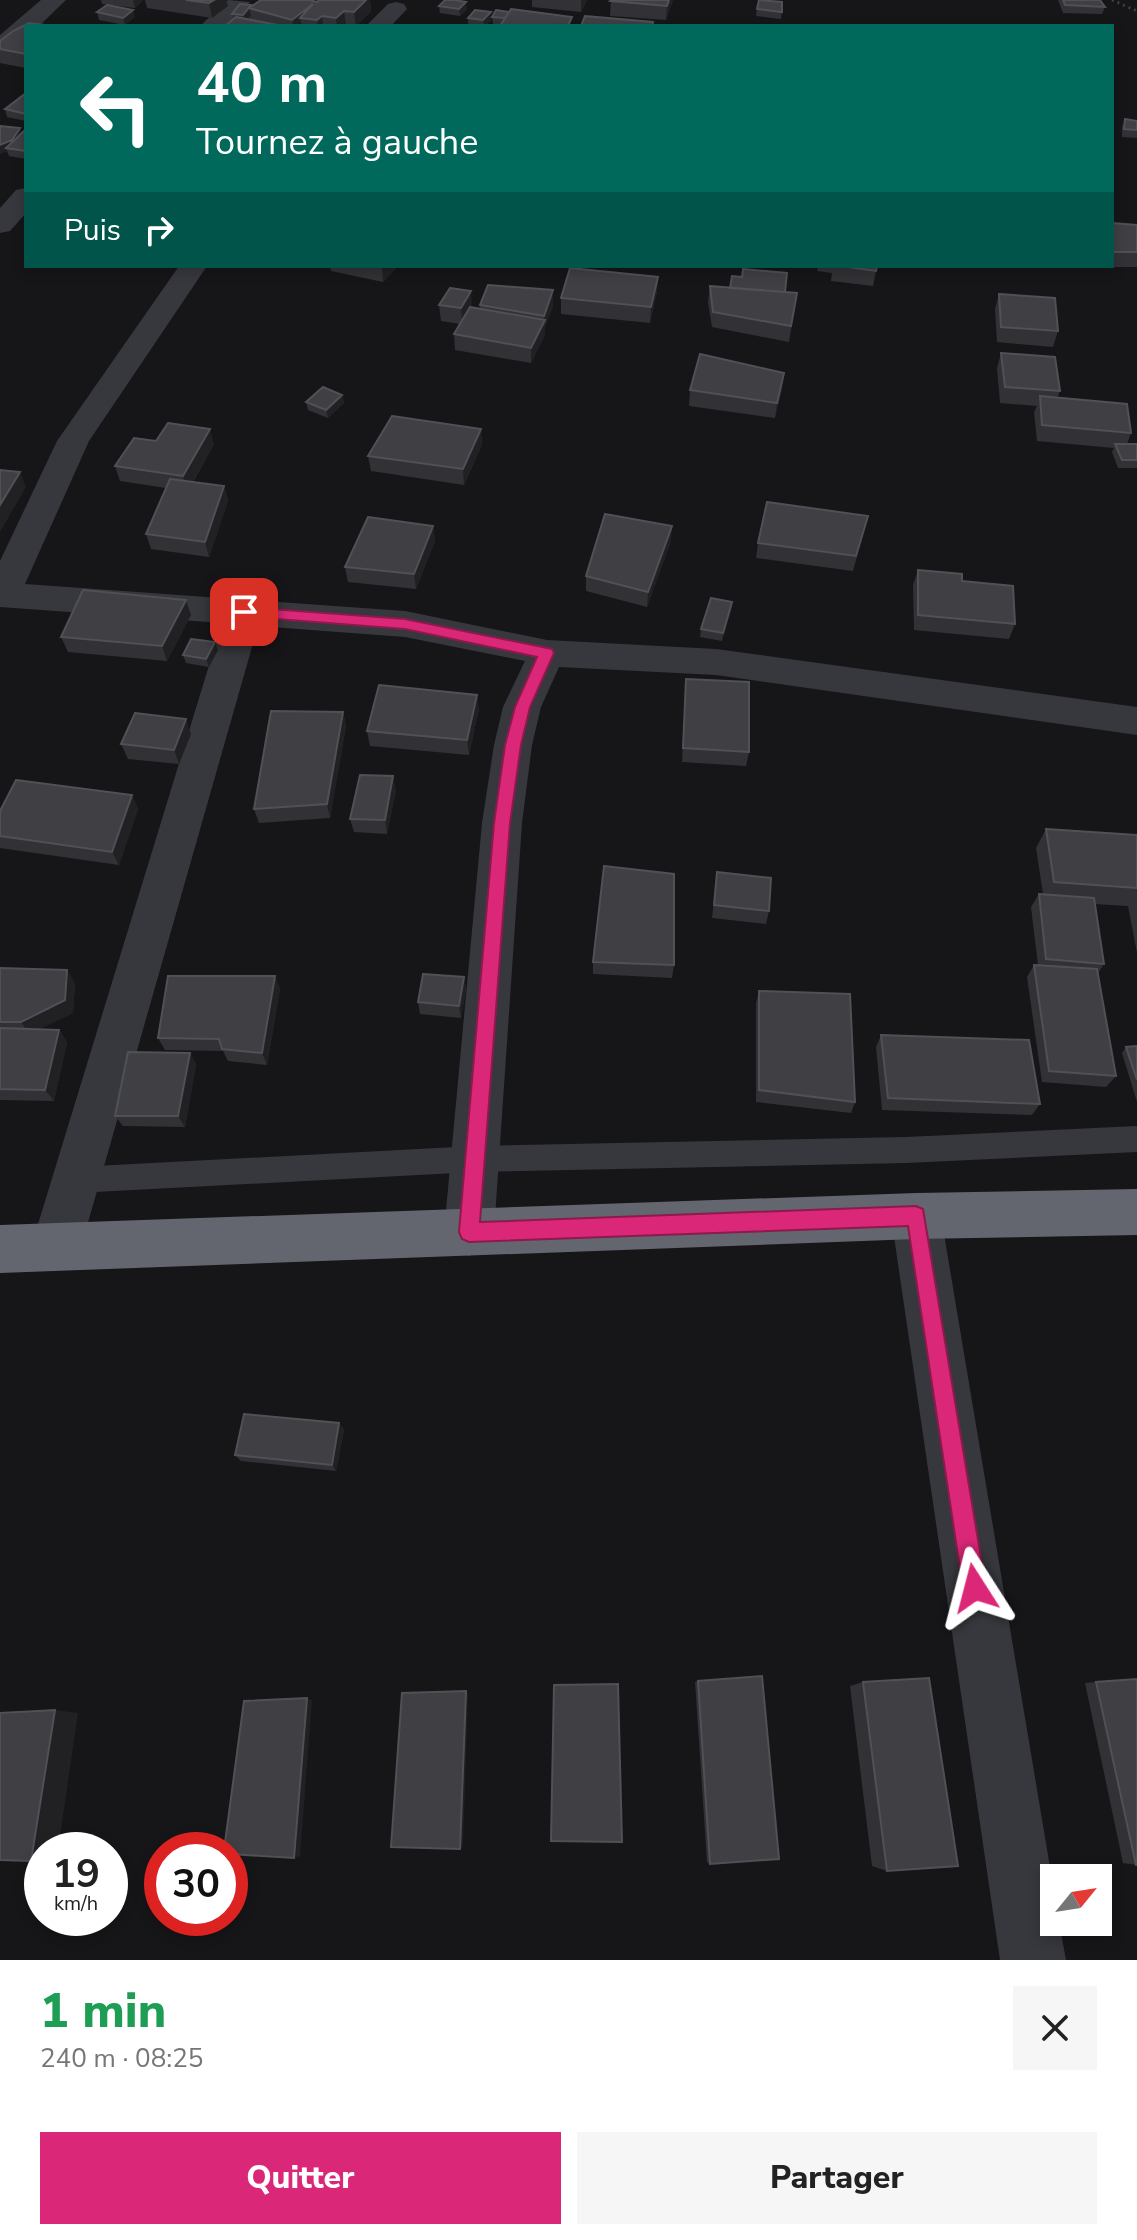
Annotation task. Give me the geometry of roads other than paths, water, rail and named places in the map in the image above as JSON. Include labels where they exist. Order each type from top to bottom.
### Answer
[{"type":"highway","points":[[0,1249],[916,1216],[1137,1212]]},
{"type":"street","points":[[27,24],[55,0]]},
{"type":"street","points":[[214,24],[239,2]]},
{"type":"street","points":[[380,24],[396,9]]},
{"type":"street","points":[[0,47],[24,26]]},
{"type":"street","points":[[0,225],[24,198]]},
{"type":"street","points":[[192,268],[73,441],[1,595],[405,624],[547,653],[716,662],[1137,721]]},
{"type":"street","points":[[56,1247],[244,612]]},
{"type":"street","points":[[469,1232],[502,823],[513,745],[522,707],[547,653]]},
{"type":"street","points":[[916,1216],[1033,1960]]},
{"type":"lane","points":[[76,1180],[475,1159],[906,1150],[1137,1139]]}]
